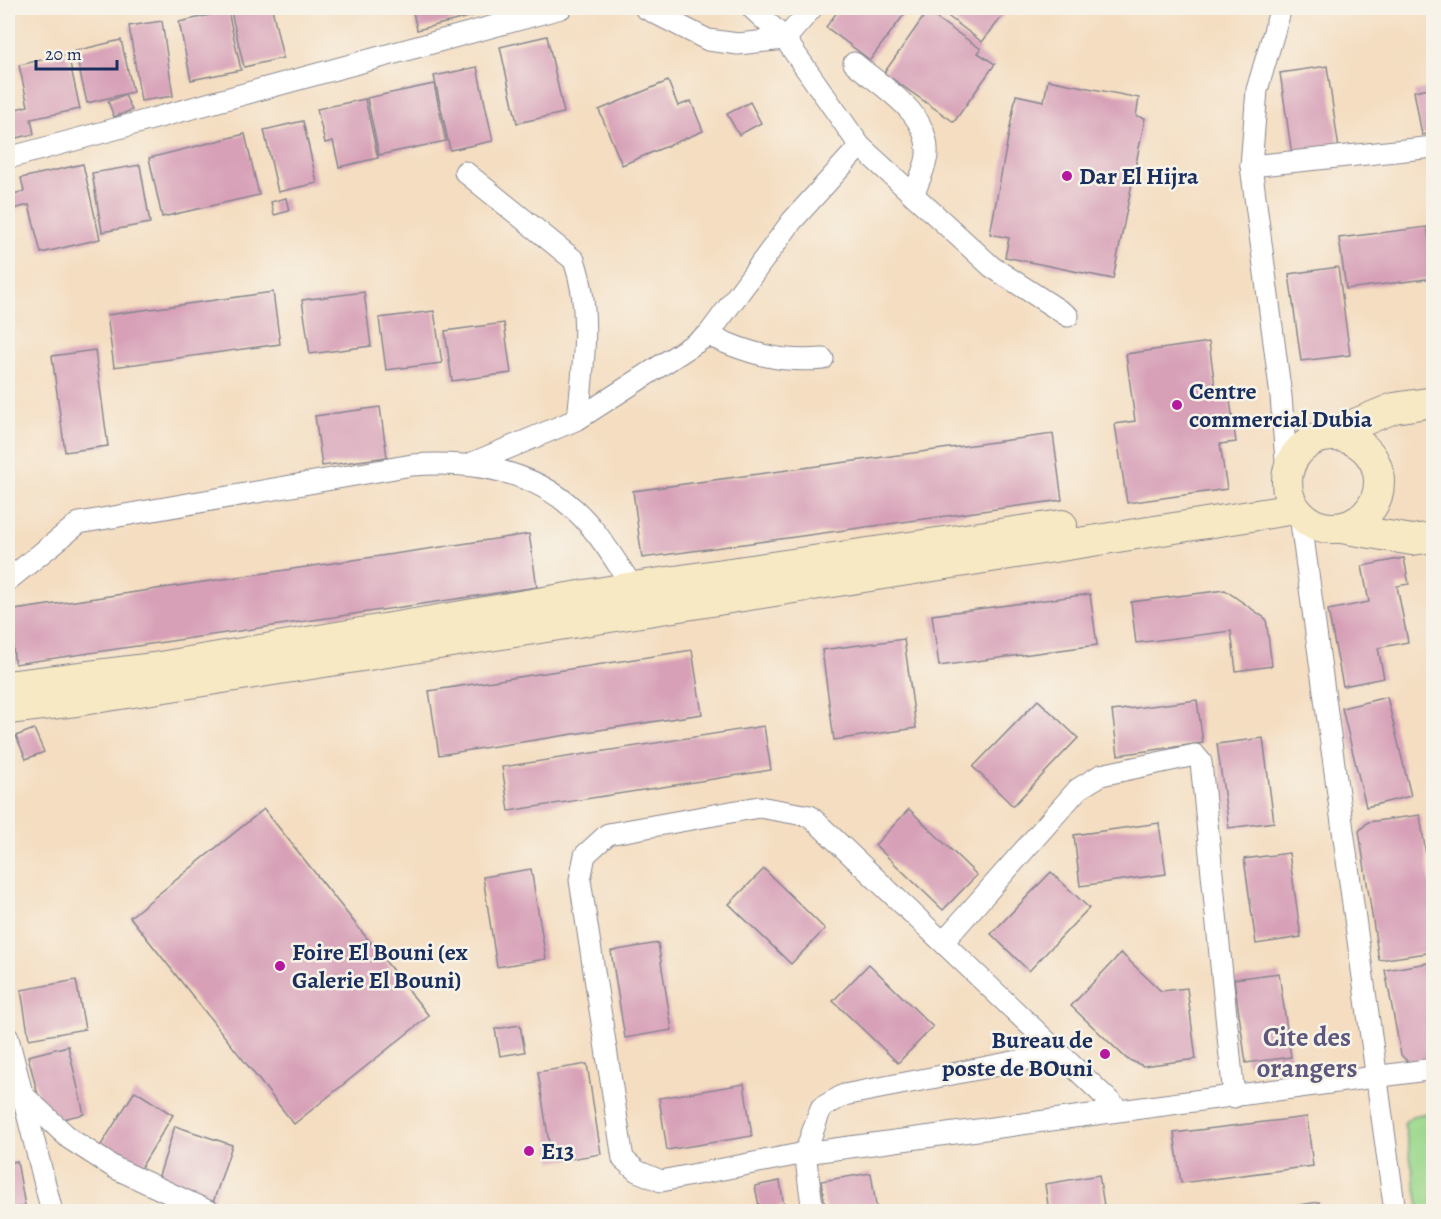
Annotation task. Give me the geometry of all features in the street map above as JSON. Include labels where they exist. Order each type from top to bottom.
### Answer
[{"type":"street","points":[[8,158],[561,8]]},
{"type":"street","points":[[645,8],[708,40],[738,44],[785,39],[812,8]]},
{"type":"street","points":[[752,8],[785,39],[860,146],[992,267],[1068,316]]},
{"type":"street","points":[[1281,8],[1257,90],[1251,166],[1292,497],[1395,1212]]},
{"type":"street","points":[[854,63],[912,112],[923,127],[927,155],[913,195]]},
{"type":"street","points":[[470,464],[578,419],[708,335],[792,221],[860,146]]},
{"type":"street","points":[[1251,166],[1434,147]]},
{"type":"street","points":[[465,172],[574,260],[581,281],[585,343],[578,419]]},
{"type":"street","points":[[708,335],[740,350],[791,362],[823,359]]},
{"type":"street","points":[[1434,402],[1394,408],[1317,439],[1303,447],[1293,459],[1292,497],[1312,524],[1326,528],[1341,528],[1412,540],[1434,537]]},
{"type":"street","points":[[1317,439],[1339,437],[1360,445],[1371,456],[1377,470],[1376,500],[1367,513],[1355,523],[1341,528]]},
{"type":"street","points":[[8,580],[79,524],[412,465],[470,464],[509,473],[542,487],[575,510],[601,540],[633,587]]},
{"type":"street","points":[[8,686],[154,668],[633,587],[1264,495],[1292,497]]},
{"type":"street","points":[[8,709],[76,701],[1292,497]]},
{"type":"street","points":[[944,941],[1078,789],[1101,775],[1195,754],[1201,762],[1233,1097]]},
{"type":"street","points":[[1119,1110],[944,941],[810,816],[759,807],[608,834],[585,855],[579,880],[623,1160],[638,1171],[661,1181],[805,1153],[1434,1069]]},
{"type":"street","points":[[8,1038],[52,1212]]},
{"type":"street","points":[[813,1212],[805,1153],[821,1108],[844,1095],[1060,1053]]},
{"type":"street","points":[[23,1095],[70,1139],[115,1168],[210,1212]]},
{"type":"green space","points":[[1433,1112],[1433,1211],[1420,1211],[1404,1123],[1412,1116]]},
{"type":"building","points":[[230,8],[272,8],[283,58],[244,67]]},
{"type":"building","points":[[412,8],[470,8],[473,16],[417,30]]},
{"type":"building","points":[[840,8],[909,8],[870,60],[826,27]]},
{"type":"building","points":[[950,8],[1009,8],[982,42],[945,14]]},
{"type":"building","points":[[228,11],[241,70],[191,80],[179,22]]},
{"type":"building","points":[[927,12],[981,49],[978,53],[995,64],[954,122],[884,73]]},
{"type":"building","points":[[162,21],[173,96],[141,101],[129,26]]},
{"type":"building","points":[[547,36],[564,113],[517,123],[500,47]]},
{"type":"building","points":[[121,40],[133,92],[87,103],[75,51]]},
{"type":"building","points":[[68,54],[80,109],[31,119],[34,134],[12,139],[8,111],[28,106],[19,65]]},
{"type":"building","points":[[1327,66],[1339,149],[1292,155],[1280,73]]},
{"type":"building","points":[[477,67],[493,141],[450,150],[434,76]]},
{"type":"building","name":"Dar El Hijra","points":[[1048,80],[1139,98],[1136,116],[1145,118],[1113,279],[1005,257],[1009,238],[990,234],[1016,95],[1044,101]]},
{"type":"building","points":[[668,81],[678,106],[691,101],[703,131],[622,165],[599,110]]},
{"type":"building","points":[[434,84],[446,141],[379,155],[367,98]]},
{"type":"building","points":[[1434,87],[1434,133],[1422,135],[1414,91]]},
{"type":"building","points":[[125,95],[132,110],[114,117],[108,101]]},
{"type":"building","points":[[365,99],[378,158],[339,167],[333,141],[325,143],[317,109]]},
{"type":"building","points":[[750,102],[761,123],[739,135],[727,114]]},
{"type":"building","points":[[303,121],[317,183],[278,192],[264,130]]},
{"type":"building","points":[[245,134],[259,195],[162,217],[149,158]]},
{"type":"building","points":[[83,164],[100,239],[41,253],[29,205],[13,209],[10,195],[24,191],[21,178]]},
{"type":"building","points":[[140,165],[150,223],[102,232],[92,173]]},
{"type":"building","points":[[286,198],[289,211],[274,215],[271,202]]},
{"type":"building","points":[[1427,227],[1434,278],[1346,289],[1339,238]]},
{"type":"building","points":[[1338,267],[1350,355],[1301,361],[1289,274]]},
{"type":"building","points":[[273,292],[280,344],[114,367],[107,315]]},
{"type":"building","points":[[364,292],[371,346],[310,354],[302,300]]},
{"type":"building","points":[[434,311],[442,363],[386,370],[379,318]]},
{"type":"building","points":[[504,323],[511,373],[452,381],[445,331]]},
{"type":"building","points":[[1209,342],[1216,394],[1229,393],[1236,442],[1220,444],[1227,489],[1127,503],[1115,424],[1135,421],[1126,354]]},
{"type":"building","points":[[95,350],[108,446],[65,452],[52,356]]},
{"type":"building","points":[[380,407],[387,457],[322,466],[315,416]]},
{"type":"building","points":[[1053,434],[1062,500],[642,558],[633,491]]},
{"type":"building","points":[[529,534],[537,587],[15,664],[8,611]]},
{"type":"building","points":[[1404,558],[1409,584],[1397,586],[1408,642],[1378,648],[1384,678],[1343,686],[1328,610],[1369,602],[1362,566]]},
{"type":"building","points":[[1225,590],[1266,619],[1272,666],[1236,671],[1231,631],[1136,643],[1131,602]]},
{"type":"building","points":[[1090,594],[1097,645],[939,666],[932,615]]},
{"type":"building","points":[[904,639],[916,728],[834,740],[822,650]]},
{"type":"building","points":[[692,650],[702,714],[439,755],[429,691]]},
{"type":"building","points":[[1387,697],[1411,796],[1366,807],[1342,708]]},
{"type":"building","points":[[1038,700],[1078,738],[1013,806],[973,767]]},
{"type":"building","points":[[1197,700],[1203,743],[1118,755],[1112,711]]},
{"type":"building","points":[[764,726],[771,770],[509,811],[502,767]]},
{"type":"building","points":[[34,729],[44,752],[26,759],[16,736]]},
{"type":"building","points":[[1263,738],[1274,822],[1229,828],[1217,744]]},
{"type":"building","name":"Foire El Bouni (ex Galerie El Bouni)","points":[[264,809],[429,1016],[294,1124],[130,917]]},
{"type":"building","points":[[909,809],[977,875],[943,910],[875,845]]},
{"type":"building","points":[[1420,815],[1434,907],[1434,952],[1379,960],[1359,831],[1368,822]]},
{"type":"building","points":[[1159,823],[1166,874],[1080,886],[1074,835]]},
{"type":"building","points":[[1289,853],[1301,937],[1256,944],[1244,859]]},
{"type":"building","points":[[531,869],[546,959],[497,967],[483,877]]},
{"type":"building","points":[[764,869],[825,929],[791,964],[729,904]]},
{"type":"building","points":[[1051,872],[1089,908],[1029,971],[991,934]]},
{"type":"building","points":[[658,943],[672,1030],[625,1038],[611,951]]},
{"type":"building","points":[[1121,953],[1161,991],[1187,988],[1196,1059],[1143,1066],[1127,1059],[1071,1006]]},
{"type":"building","points":[[1434,962],[1434,1060],[1408,1062],[1401,1055],[1385,970]]},
{"type":"building","points":[[869,964],[933,1027],[898,1063],[833,1001]]},
{"type":"building","points":[[1279,973],[1291,1057],[1246,1063],[1234,979]]},
{"type":"building","points":[[76,980],[85,1029],[29,1039],[21,990]]},
{"type":"building","points":[[520,1025],[525,1052],[500,1056],[495,1029]]},
{"type":"building","points":[[68,1046],[84,1114],[45,1123],[28,1056]]},
{"type":"building","points":[[587,1064],[601,1154],[552,1162],[538,1072]]},
{"type":"building","points":[[744,1084],[752,1136],[667,1150],[659,1098]]},
{"type":"building","points":[[135,1091],[173,1115],[133,1181],[94,1156]]},
{"type":"building","points":[[1307,1117],[1313,1166],[1181,1183],[1174,1133]]},
{"type":"building","points":[[175,1126],[232,1145],[210,1212],[153,1194]]},
{"type":"building","points":[[17,1161],[25,1206],[8,1209],[8,1163]]},
{"type":"building","points":[[871,1173],[877,1212],[826,1212],[821,1181]]},
{"type":"building","points":[[1099,1175],[1105,1212],[1049,1212],[1045,1184]]},
{"type":"building","points":[[780,1181],[784,1206],[760,1211],[755,1186]]},
{"type":"building","points":[[1319,1202],[1321,1212],[1266,1212],[1266,1210]]},
{"type":"place","name":"Dar El Hijra","points":[[1067,176]]},
{"type":"place","name":"Centre commercial Dubia","points":[[1177,405]]},
{"type":"place","name":"Foire El Bouni (ex Galerie El Bouni)","points":[[280,966]]},
{"type":"place","name":"Bureau de poste de BOuni","points":[[1105,1054]]},
{"type":"place","name":"E13","points":[[529,1151]]},
{"type":"district","name":"Cite des orangers","points":[[1307,1052]]}]
